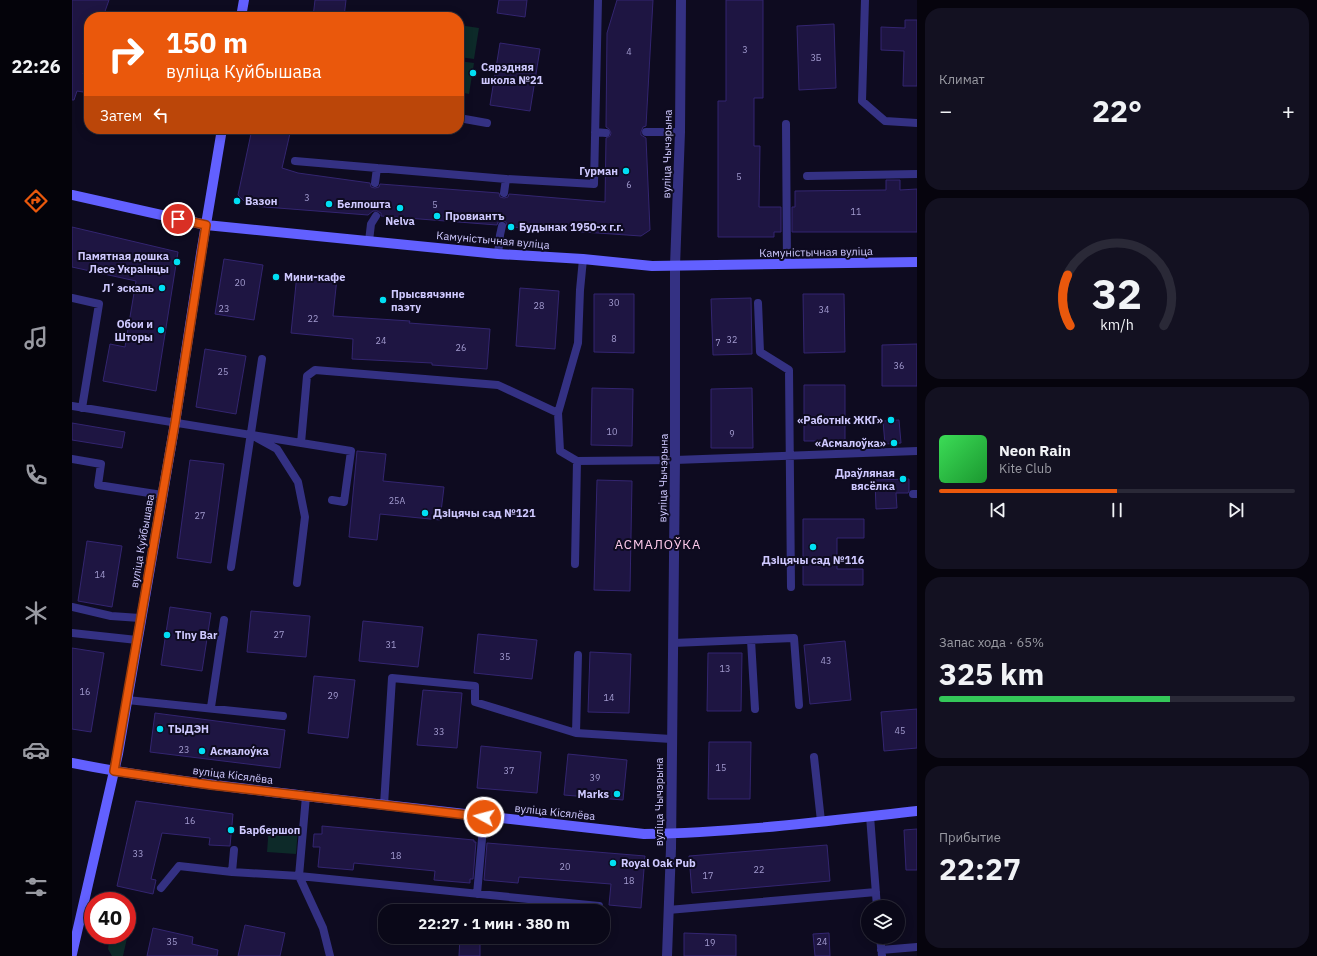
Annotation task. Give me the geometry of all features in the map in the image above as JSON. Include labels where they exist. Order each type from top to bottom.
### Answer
[{"type":"street","points":[[242,12],[244,0]]},
{"type":"street","name":"вуліца Чычэрына","points":[[667,956],[673,643],[675,266],[680,132],[681,0]]},
{"type":"street","name":"вуліца Куйбышава","points":[[72,954],[114,771],[128,700],[140,618],[175,423],[221,134]]},
{"type":"street","name":"Камуністычная вуліца","points":[[72,195],[206,225],[498,254],[583,259],[652,266],[917,262]]},
{"type":"street","name":"вуліца Кісялёва","points":[[72,763],[114,771],[211,785],[644,834],[670,834],[917,811]]},
{"type":"lane","points":[[295,161],[506,179],[594,184],[598,0]]},
{"type":"lane","points":[[865,0],[862,101],[885,121],[917,123]]},
{"type":"lane","points":[[464,119],[487,123]]},
{"type":"lane","points":[[786,124],[787,264]]},
{"type":"lane","points":[[595,132],[606,133]]},
{"type":"lane","points":[[646,132],[680,132]]},
{"type":"lane","points":[[375,183],[377,168]]},
{"type":"lane","points":[[807,176],[917,174]]},
{"type":"lane","points":[[504,193],[506,179]]},
{"type":"lane","points":[[369,241],[371,224],[376,216]]},
{"type":"lane","points":[[498,254],[502,226]]},
{"type":"lane","points":[[583,259],[578,343],[558,413],[560,451],[578,461],[790,457],[917,451]]},
{"type":"lane","points":[[72,298],[99,304],[82,408]]},
{"type":"lane","points":[[758,303],[760,352],[789,370],[791,587]]},
{"type":"lane","points":[[231,567],[262,359]]},
{"type":"lane","points":[[302,443],[307,376],[315,370],[498,385],[558,413]]},
{"type":"lane","points":[[72,406],[351,450],[344,502],[332,500]]},
{"type":"lane","points":[[251,435],[277,449],[298,482],[305,517],[297,583]]},
{"type":"lane","points":[[72,459],[101,464],[98,485],[162,495]]},
{"type":"lane","points":[[575,564],[578,461]]},
{"type":"lane","points":[[72,607],[111,616],[140,618]]},
{"type":"lane","points":[[211,708],[224,620]]},
{"type":"lane","points":[[72,633],[137,640]]},
{"type":"lane","points":[[673,643],[794,638],[799,705]]},
{"type":"lane","points":[[751,640],[755,709]]},
{"type":"lane","points":[[576,733],[578,655]]},
{"type":"lane","points":[[384,805],[392,678],[475,686],[475,702],[576,733],[671,739]]},
{"type":"lane","points":[[128,700],[284,716]]},
{"type":"lane","points":[[814,757],[821,821]]},
{"type":"lane","points":[[306,796],[299,876],[323,928],[330,956]]},
{"type":"lane","points":[[870,816],[877,900]]},
{"type":"lane","points":[[477,894],[484,817]]},
{"type":"lane","points":[[232,872],[234,850]]},
{"type":"lane","points":[[161,888],[178,866],[232,872],[299,876],[579,904]]},
{"type":"lane","points":[[668,910],[876,892]]},
{"type":"lane","points":[[882,953],[917,947]]},
{"type":"green space","points":[[464,26],[479,28],[474,59],[464,58]]},
{"type":"green space","points":[[464,62],[474,63],[469,94],[464,93]]},
{"type":"green space","points":[[269,826],[298,828],[296,854],[267,852]]},
{"type":"green space","points":[[109,944],[126,944],[123,956],[112,956],[108,949]]},
{"type":"building","points":[[72,0],[109,0],[105,12],[84,12],[84,89],[83,92],[77,91],[74,100],[72,100]]},
{"type":"building","points":[[315,0],[346,0],[345,12],[314,12]]},
{"type":"building","points":[[499,0],[527,0],[525,17],[497,13]]},
{"type":"building","points":[[617,0],[653,0],[646,126],[643,127],[641,132],[641,135],[646,138],[650,230],[641,236],[511,227],[507,226],[506,222],[503,221],[498,222],[497,225],[381,216],[381,213],[377,211],[373,211],[368,215],[252,206],[247,204],[238,195],[251,134],[290,134],[282,168],[298,173],[370,183],[371,187],[375,188],[379,187],[380,184],[499,193],[500,197],[504,198],[508,197],[509,194],[605,202],[606,138],[610,136],[611,133],[606,127],[607,33]]},
{"type":"building","points":[[726,0],[763,0],[763,98],[754,98],[754,146],[760,146],[759,207],[781,207],[781,232],[774,232],[774,237],[718,237],[718,101],[726,101]]},
{"type":"building","points":[[905,20],[917,20],[917,86],[903,86],[904,51],[881,50],[881,27],[905,28]]},
{"type":"building","points":[[834,24],[836,88],[799,90],[797,26]]},
{"type":"building","points":[[500,43],[540,49],[530,111],[490,105]]},
{"type":"building","points":[[886,180],[900,180],[900,190],[917,189],[917,232],[792,232],[792,207],[795,207],[795,191],[886,190]]},
{"type":"building","points":[[72,227],[178,252],[156,391],[103,381],[110,344],[125,347],[136,281],[72,267]]},
{"type":"building","points":[[224,259],[263,265],[254,320],[215,314]]},
{"type":"building","points":[[297,274],[337,278],[333,316],[410,321],[409,323],[490,329],[487,369],[432,365],[432,363],[352,359],[353,339],[291,333]]},
{"type":"building","points":[[520,288],[559,291],[555,349],[516,346]]},
{"type":"building","points":[[594,294],[634,294],[634,353],[594,352]]},
{"type":"building","points":[[803,294],[844,294],[845,352],[804,353]]},
{"type":"building","points":[[751,298],[752,354],[713,355],[711,299]]},
{"type":"building","points":[[917,344],[917,386],[882,386],[882,345]]},
{"type":"building","points":[[205,349],[246,356],[236,414],[196,407]]},
{"type":"building","points":[[804,385],[845,385],[845,441],[804,441]]},
{"type":"building","points":[[592,388],[633,389],[632,446],[591,445]]},
{"type":"building","points":[[752,388],[753,448],[711,448],[711,389]]},
{"type":"building","points":[[899,420],[901,443],[885,444],[883,421]]},
{"type":"building","points":[[72,423],[125,432],[122,448],[72,440]]},
{"type":"building","points":[[357,451],[386,454],[383,481],[444,487],[440,520],[380,514],[377,540],[349,537]]},
{"type":"building","points":[[190,460],[224,464],[211,563],[177,558]]},
{"type":"building","points":[[909,479],[908,493],[896,493],[897,508],[876,509],[875,480]]},
{"type":"building","points":[[597,480],[632,481],[630,591],[594,590]]},
{"type":"building","points":[[803,519],[864,519],[864,538],[837,538],[837,569],[863,569],[863,585],[803,585]]},
{"type":"building","points":[[87,541],[122,546],[112,607],[78,601]]},
{"type":"building","points":[[170,607],[211,613],[202,671],[161,665]]},
{"type":"building","points":[[251,611],[310,616],[306,657],[247,652]]},
{"type":"building","points":[[363,621],[423,627],[418,667],[359,661]]},
{"type":"building","points":[[478,634],[537,640],[532,679],[474,673]]},
{"type":"building","points":[[845,641],[851,700],[810,704],[804,645]]},
{"type":"building","points":[[72,648],[104,653],[91,732],[72,729]]},
{"type":"building","points":[[590,652],[631,654],[629,713],[588,712]]},
{"type":"building","points":[[708,653],[742,653],[741,711],[707,711]]},
{"type":"building","points":[[314,676],[355,680],[348,738],[308,733]]},
{"type":"building","points":[[423,690],[462,693],[457,748],[417,745]]},
{"type":"building","points":[[917,709],[917,748],[884,751],[881,712]]},
{"type":"building","points":[[155,713],[285,730],[280,768],[150,752]]},
{"type":"building","points":[[709,742],[751,742],[750,799],[708,799]]},
{"type":"building","points":[[481,746],[541,752],[537,793],[477,788]]},
{"type":"building","points":[[568,754],[627,760],[623,800],[564,795]]},
{"type":"building","points":[[136,801],[233,814],[230,846],[209,845],[210,838],[162,833],[151,879],[156,880],[153,894],[117,886]]},
{"type":"building","points":[[322,826],[474,840],[474,842],[476,842],[473,879],[470,879],[470,883],[434,880],[435,871],[354,863],[353,870],[318,867],[320,847],[313,847],[314,834],[322,834]]},
{"type":"building","points":[[917,829],[917,870],[906,870],[904,830]]},
{"type":"building","points":[[487,843],[645,856],[641,908],[610,905],[611,884],[519,877],[518,883],[484,880]]},
{"type":"building","points":[[827,845],[830,881],[692,893],[689,856]]},
{"type":"building","points":[[245,925],[285,933],[280,956],[238,956]]},
{"type":"building","points":[[153,928],[193,937],[192,944],[218,950],[217,956],[147,956]]},
{"type":"building","points":[[684,933],[736,935],[736,956],[684,956]]},
{"type":"building","points":[[829,933],[830,956],[815,956],[813,934]]},
{"type":"building","points":[[460,944],[480,944],[480,956],[459,956]]},
{"type":"place","name":"Сярэдняя школа №21","points":[[473,73]]},
{"type":"place","name":"Гурман","points":[[626,171]]},
{"type":"place","name":"Вазон","points":[[237,201]]},
{"type":"place","name":"Белпошта","points":[[329,204]]},
{"type":"place","name":"Nelva","points":[[400,208]]},
{"type":"place","name":"Провиантъ","points":[[437,216]]},
{"type":"place","name":"Будынак 1950-х г.г.","points":[[511,227]]},
{"type":"place","name":"Памятная дошка Лесе Украінцы","points":[[177,262]]},
{"type":"place","name":"Мини-кафе","points":[[276,277]]},
{"type":"place","name":"Лʼэскаль","points":[[162,288]]},
{"type":"place","name":"Прысвячэнне паэту","points":[[383,300]]},
{"type":"place","name":"Обои и Шторы","points":[[161,330]]},
{"type":"place","name":"«Работнік ЖКГ»","points":[[891,420]]},
{"type":"place","name":"«Асмалоўка»","points":[[894,443]]},
{"type":"place","name":"Драўляная вясёлка","points":[[903,479]]},
{"type":"place","name":"Дзіцячы сад №121","points":[[425,513]]},
{"type":"place","name":"Дзіцячы сад №116","points":[[813,547]]},
{"type":"place","name":"Tiny Bar","points":[[167,635]]},
{"type":"place","name":"ТЫДЭН","points":[[160,729]]},
{"type":"place","name":"Асмалоу́ка","points":[[202,751]]},
{"type":"place","name":"Marks","points":[[617,794]]},
{"type":"place","name":"Барбершоп","points":[[231,830]]},
{"type":"place","name":"Royal Oak Pub","points":[[613,863]]},
{"type":"district","name":"АСМАЛОЎКА","points":[[658,544]]},
{"type":"route","points":[[178,219],[206,225],[175,423],[140,618],[128,700],[114,771],[211,785],[484,817]]}]
